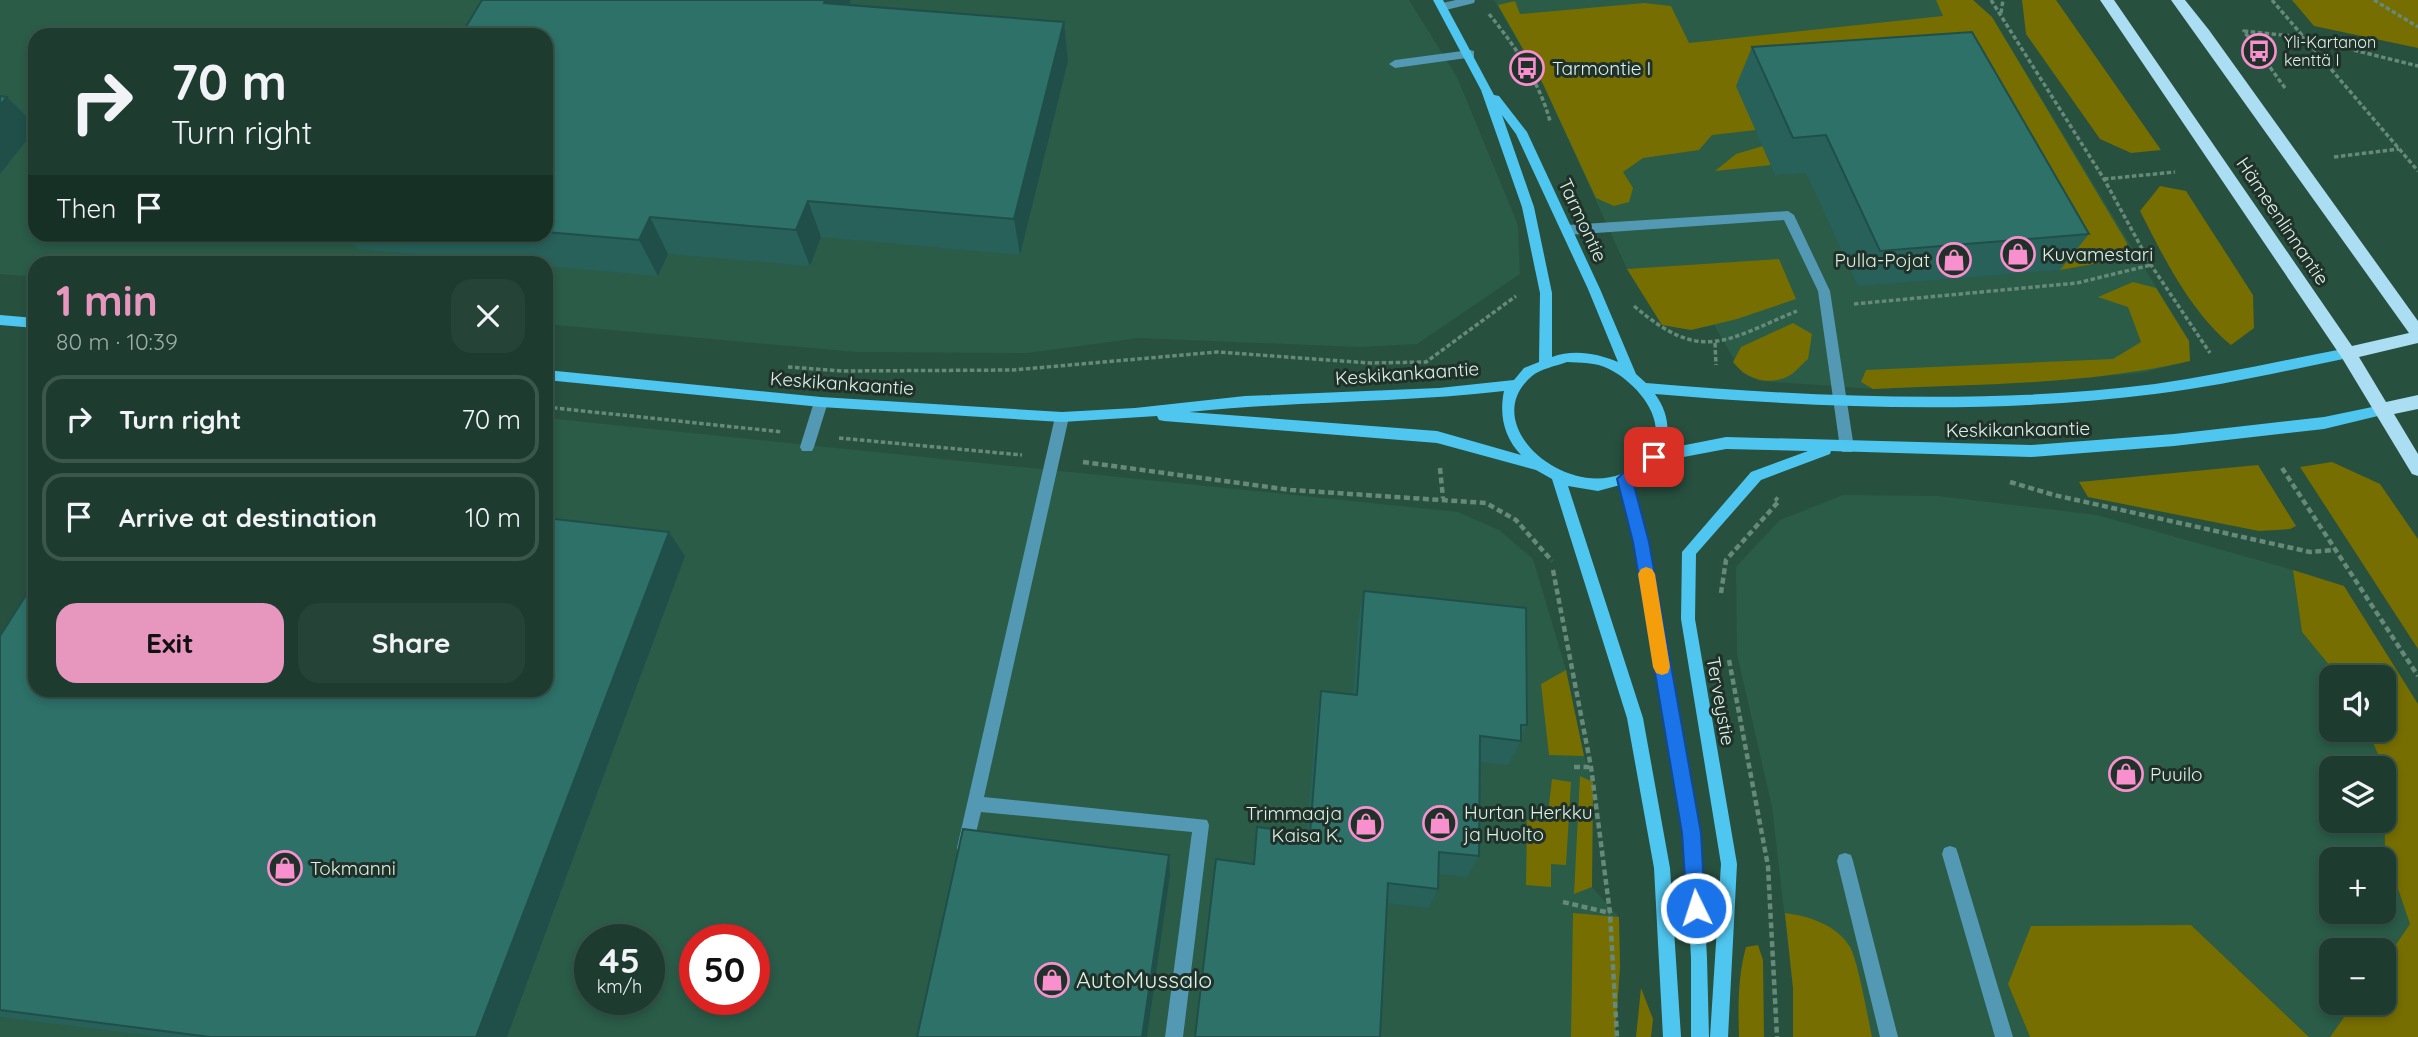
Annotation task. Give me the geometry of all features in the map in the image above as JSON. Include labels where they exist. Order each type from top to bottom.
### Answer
[{"type":"main road","name":"Hämeenlinnantie","points":[[2107,0],[2348,353],[2418,468]]},
{"type":"main road","points":[[2178,0],[2418,335],[2348,353]]},
{"type":"main road","name":"Tarmontie","points":[[1440,4],[1488,90],[1528,207],[1546,293],[1545,361]]},
{"type":"main road","name":"Tarmontie","points":[[1488,90],[1521,132],[1630,374]]},
{"type":"main road","points":[[0,320],[28,322]]},
{"type":"main road","name":"Keskikankaantie","points":[[1645,388],[1718,395],[1840,400],[2012,401],[2130,392],[2348,353]]},
{"type":"main road","points":[[1566,357],[1588,358],[1610,364],[1630,374],[1657,404],[1662,422],[1661,440],[1654,457],[1642,470],[1625,479],[1604,484],[1581,483],[1558,477],[1538,466],[1522,452],[1506,418],[1507,401],[1514,385],[1527,371],[1545,361],[1566,357]]},
{"type":"main road","name":"Keskikankaantie","points":[[553,376],[821,402],[1062,417],[1135,413],[1245,401],[1439,393],[1514,385]]},
{"type":"main road","points":[[2382,410],[2418,402]]},
{"type":"main road","name":"Keskikankaantie","points":[[1654,457],[1726,443],[2031,452],[2174,440],[2324,423],[2382,410]]},
{"type":"main road","name":"Keskikankaantie","points":[[1135,413],[1437,437],[1538,466]]},
{"type":"main road","points":[[1689,552],[1756,476],[1839,448]]},
{"type":"main road","points":[[1558,477],[1635,718],[1662,869],[1672,1037]]},
{"type":"main road","points":[[1625,479],[1641,542],[1692,833],[1700,1037]]},
{"type":"main road","name":"Terveystie","points":[[1689,552],[1688,619],[1729,864],[1719,1037]]},
{"type":"lane","points":[[1440,4],[1470,0]]},
{"type":"lane","points":[[1395,64],[1470,54]]},
{"type":"lane","points":[[1567,230],[1788,215],[1824,291],[1840,400],[1839,448]]},
{"type":"lane","points":[[809,441],[821,402]]},
{"type":"lane","points":[[960,869],[1062,417]]},
{"type":"lane","points":[[974,804],[1200,825],[1174,1037]]},
{"type":"lane","points":[[1951,854],[2004,1037]]},
{"type":"lane","points":[[1845,861],[1889,1037]]},
{"type":"path","points":[[1991,0],[2104,179],[2151,265],[2210,354]]},
{"type":"path","points":[[2001,14],[2003,0]]},
{"type":"path","points":[[2272,0],[2418,172]]},
{"type":"path","points":[[2374,0],[2418,27]]},
{"type":"path","points":[[2285,88],[2244,30],[2301,37],[2418,66]]},
{"type":"path","points":[[2334,157],[2399,149]]},
{"type":"path","points":[[2104,179],[2175,172]]},
{"type":"path","points":[[1594,289],[1617,283],[1634,305],[1668,331],[1689,340],[1715,343],[1801,309],[2077,284],[2151,265]]},
{"type":"path","points":[[780,367],[842,371],[1013,370],[1217,352],[1370,363],[1426,362],[1518,294],[1546,293]]},
{"type":"path","points":[[1715,343],[1718,395]]},
{"type":"path","points":[[553,408],[809,441],[1052,457],[1291,490],[1486,503],[1516,520],[1552,561],[1591,767],[1610,913],[1617,1037]]},
{"type":"path","points":[[2282,468],[2333,550],[2418,676]]},
{"type":"path","points":[[1756,476],[1779,501]]},
{"type":"path","points":[[2000,479],[2054,495],[2310,552],[2333,550]]},
{"type":"path","points":[[1721,597],[1726,561],[1779,501],[1791,496]]},
{"type":"path","points":[[1552,561],[1583,552]]},
{"type":"path","points":[[1689,552],[1726,561]]},
{"type":"path","points":[[1727,650],[1768,866],[1777,1037]]},
{"type":"path","points":[[1574,767],[1591,767]]},
{"type":"path","points":[[1563,902],[1610,913]]},
{"type":"shaded area","points":[[0,0],[1409,0],[1457,77],[1518,225],[1520,274],[1417,344],[1359,347],[1139,338],[1027,353],[856,352],[553,325],[553,256],[28,256],[28,276],[0,274]]},
{"type":"shaded area","points":[[1494,0],[1973,0],[1992,17],[2189,341],[2190,361],[2141,373],[2049,381],[1873,389],[1760,381],[1742,373],[1714,325],[1691,330],[1662,325],[1627,269],[1543,84]]},
{"type":"shaded area","points":[[1936,0],[1973,0],[1992,17],[2127,243],[2126,258],[2060,270],[1949,70],[1756,130],[1712,135],[1699,150],[1643,158],[1623,172],[1633,188],[1629,202],[1614,206],[1596,198],[1543,84],[1498,5],[1515,1],[1520,14],[1644,3],[1671,6],[1689,43],[1943,16]]},
{"type":"shaded area","points":[[2022,0],[2056,0],[2161,150],[2131,153],[2100,139],[2026,34]]},
{"type":"shaded area","points":[[2292,0],[2418,0],[2418,48],[2314,26]]},
{"type":"shaded area","points":[[1763,146],[1771,165],[1715,171],[1736,154]]},
{"type":"shaded area","points":[[2160,186],[2186,191],[2253,295],[2254,328],[2231,345],[2191,300],[2140,211]]},
{"type":"shaded area","points":[[1779,259],[1796,299],[1737,319],[1691,330],[1662,325],[1627,269]]},
{"type":"shaded area","points":[[2133,282],[2156,288],[2189,341],[2190,361],[2112,375],[2032,382],[1873,389],[1861,382],[1866,370],[2113,359],[2141,342],[2128,307],[2098,297]]},
{"type":"shaded area","points":[[1793,323],[1812,334],[1808,359],[1790,376],[1771,381],[1757,379],[1733,362],[1741,347]]},
{"type":"shaded area","points":[[553,419],[1458,512],[1499,530],[1533,559],[1566,670],[1584,756],[1593,782],[1592,887],[1619,917],[1620,967],[1615,1037],[0,1037],[0,684],[28,689],[28,697],[553,697]]},
{"type":"shaded area","points":[[2332,462],[2380,484],[2418,539],[2418,649],[2300,467]]},
{"type":"shaded area","points":[[2258,465],[2296,526],[2290,529],[2259,531],[2088,497],[2079,482]]},
{"type":"shaded area","points":[[1843,495],[1938,496],[2097,515],[2293,570],[2302,632],[2329,665],[2319,665],[2319,742],[2372,742],[2378,754],[2319,756],[2319,833],[2386,833],[2385,847],[2319,847],[2319,924],[2396,924],[2396,883],[2410,924],[2396,944],[2396,938],[2319,938],[2319,1015],[2346,1015],[2330,1037],[2309,1037],[2191,925],[2008,984],[2030,1037],[1793,1037],[1793,988],[1772,807],[1737,654],[1736,567],[1780,520]]},
{"type":"shaded area","points":[[2293,570],[2344,586],[2394,665],[2329,665],[2302,632]]},
{"type":"shaded area","points":[[2396,669],[2418,704],[2418,1037],[2330,1037],[2346,1015],[2396,1015],[2396,944],[2410,924],[2396,883],[2396,847],[2385,847],[2385,833],[2396,833],[2396,756],[2378,754],[2372,742],[2396,742]]},
{"type":"shaded area","points":[[1566,670],[1584,756],[1549,755],[1541,684]]},
{"type":"shaded area","points":[[1580,776],[1593,782],[1592,887],[1574,894]]},
{"type":"shaded area","points":[[1552,779],[1571,782],[1566,865],[1551,864],[1551,887],[1526,885],[1527,820],[1547,822]]},
{"type":"shaded area","points":[[1573,913],[1619,917],[1620,967],[1615,1037],[1571,1037]]},
{"type":"shaded area","points":[[1785,913],[1803,916],[1830,927],[1850,947],[1872,1037],[1793,1037],[1793,988]]},
{"type":"shaded area","points":[[2191,925],[2309,1037],[2030,1037],[2008,984],[2031,926]]},
{"type":"shaded area","points":[[1758,945],[1763,960],[1764,1037],[1739,1037],[1739,991],[1743,958],[1746,947]]},
{"type":"shaded area","points":[[1641,988],[1653,1019],[1651,1037],[1636,1037]]},
{"type":"building","points":[[482,0],[825,0],[824,3],[1064,22],[1014,219],[808,201],[796,230],[650,217],[639,240],[553,233],[553,28],[465,28]]},
{"type":"building","points":[[1972,32],[2089,234],[1880,251],[1826,135],[1793,138],[1752,47]]},
{"type":"building","points":[[0,96],[7,97],[0,105]]},
{"type":"building","name":"Tokmanni","points":[[553,519],[669,532],[476,1037],[210,1037],[0,1010],[0,636],[28,592],[28,697],[553,697]]},
{"type":"building","points":[[1364,591],[1526,608],[1527,725],[1521,725],[1521,741],[1480,736],[1479,856],[1439,852],[1438,889],[1388,883],[1380,1037],[1195,1037],[1216,859],[1254,864],[1257,827],[1310,834],[1321,691],[1357,695]]},
{"type":"building","points":[[963,829],[1169,855],[1142,1037],[917,1037]]},
{"type":"slow traffic","points":[[1646,574],[1662,667]]},
{"type":"place","name":"Yli-Kartanon kenttä I","points":[[2259,51]]},
{"type":"place","name":"Tarmontie I","points":[[1527,68]]},
{"type":"place","name":"Kuvamestari","points":[[2018,254]]},
{"type":"place","name":"Pulla-Pojat","points":[[1954,260]]},
{"type":"place","name":"Puuilo","points":[[2126,774]]},
{"type":"place","name":"Hurtan Herkku ja Huolto","points":[[1440,823]]},
{"type":"place","name":"Trimmaaja Kaisa K.","points":[[1366,824]]},
{"type":"place","name":"Tokmanni","points":[[285,868]]},
{"type":"place","name":"AutoMussalo","points":[[1052,980]]},
{"type":"route","points":[[1654,457],[1642,470],[1625,479],[1641,542],[1692,833],[1696,908]]}]
